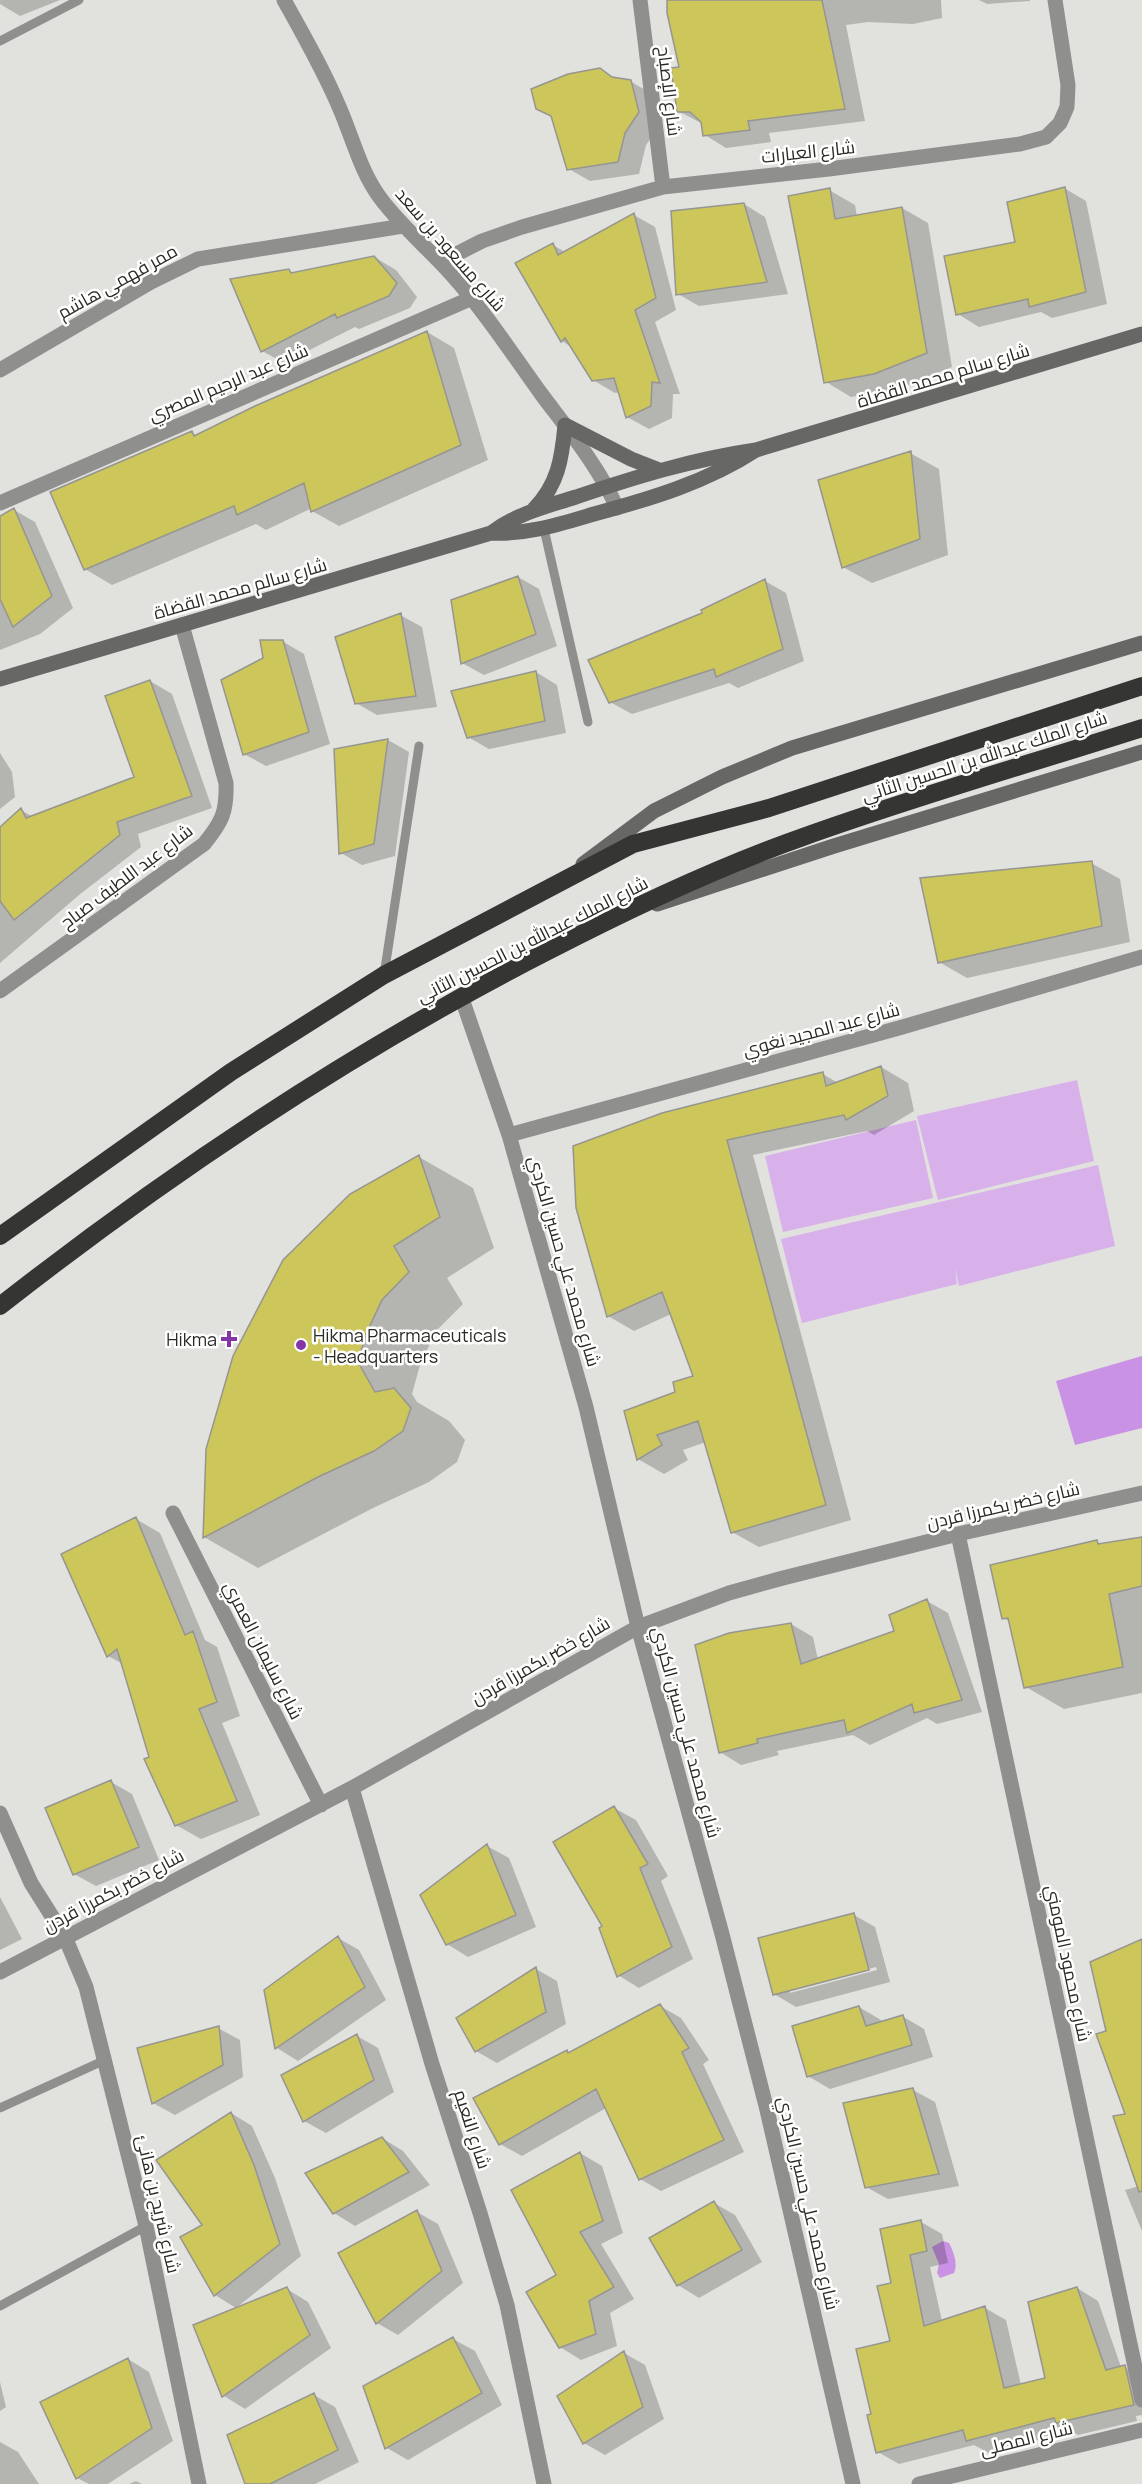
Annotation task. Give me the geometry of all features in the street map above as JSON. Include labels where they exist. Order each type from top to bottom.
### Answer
[{"type":"highway","name":"شارع الملك عبدالله بن الحسين الثاني","points":[[0,1236],[231,1072],[384,975],[633,844],[769,808],[1142,686]]},
{"type":"highway","name":"شارع الملك عبدالله بن الحسين الثاني","points":[[0,1306],[128,1209],[251,1123],[460,996],[617,915],[802,837],[1142,728]]},
{"type":"street","name":"شارع مسعود بن سعد","points":[[284,0],[313,51],[340,108],[370,182],[403,226],[441,262],[472,298],[608,486],[617,508]]},
{"type":"street","name":"شارع الإصباح","points":[[639,0],[663,187]]},
{"type":"street","name":"شارع العبارات","points":[[441,262],[482,241],[522,227],[663,187],[840,168],[1020,144],[1046,137],[1060,123],[1067,107],[1068,85],[1055,0]]},
{"type":"street","name":"ممر فهمي هاشم","points":[[0,370],[151,282],[198,259],[403,226]]},
{"type":"street","name":"شارع عبد الرحيم المصري","points":[[0,503],[472,298]]},
{"type":"street","name":"شارع سالم محمد القضاة","points":[[491,533],[501,525],[532,511],[608,486],[724,455],[756,450],[873,417],[1142,334]]},
{"type":"street","points":[[532,511],[551,489],[559,471],[565,425],[659,471]]},
{"type":"street","name":"شارع سالم محمد القضاة","points":[[0,679],[491,533],[544,529],[617,508],[734,464],[756,450]]},
{"type":"street","name":"شارع عبد اللطيف صباح","points":[[0,991],[45,961],[204,844],[219,825],[227,805],[226,783],[182,626]]},
{"type":"street","points":[[567,878],[615,838],[654,811],[722,777],[782,752],[1142,643]]},
{"type":"street","points":[[617,915],[689,895],[834,846],[1142,752]]},
{"type":"street","name":"شارع عبد المجيد نغوي","points":[[509,1136],[899,1028],[1142,957]]},
{"type":"street","name":"شارع محمد علي حسين الكردي","points":[[460,996],[509,1136],[586,1407],[638,1627],[722,1934],[767,2110],[853,2484]]},
{"type":"street","name":"شارع خضر بكمرزا قردن","points":[[0,1972],[321,1805],[638,1627],[729,1593],[958,1534],[1142,1493]]},
{"type":"street","name":"شارع سليمان العمري","points":[[173,1513],[321,1805]]},
{"type":"street","name":"شارع محمود المومني","points":[[958,1534],[1142,2400]]},
{"type":"street","name":"شارع النعيم","points":[[352,1788],[432,2064],[507,2305],[544,2484]]},
{"type":"street","name":"شارع شريح بن هانئ","points":[[0,1813],[31,1883],[65,1937],[86,1987],[146,2226],[199,2484]]},
{"type":"street","name":"شارع المصلى","points":[[919,2484],[1142,2430]]},
{"type":"lane","points":[[0,41],[80,0]]},
{"type":"lane","points":[[544,529],[588,722]]},
{"type":"lane","points":[[384,975],[419,746]]},
{"type":"lane","points":[[0,2108],[105,2060]]},
{"type":"lane","points":[[0,2306],[146,2226]]},
{"type":"shaded area","points":[[1077,1080],[1094,1161],[938,1200],[917,1116]]},
{"type":"shaded area","points":[[916,1120],[933,1198],[783,1232],[765,1156]]},
{"type":"shaded area","points":[[1098,1165],[1115,1246],[959,1286],[955,1268],[957,1284],[802,1323],[781,1239]]},
{"type":"shaded area","points":[[1142,1356],[1142,1428],[1075,1445],[1056,1381]]},
{"type":"shaded area","points":[[943,2241],[949,2243],[956,2266],[954,2273],[940,2278],[937,2273],[939,2264],[932,2247]]},
{"type":"building","points":[[667,0],[822,0],[845,109],[748,121],[750,130],[703,136],[701,122],[690,112],[677,112],[671,68],[679,67],[667,13]]},
{"type":"building","points":[[600,68],[612,77],[631,80],[639,112],[625,133],[618,162],[567,170],[551,116],[536,109],[531,89],[568,74]]},
{"type":"building","points":[[1065,187],[1086,292],[1029,307],[1028,299],[956,315],[944,256],[1015,242],[1007,202]]},
{"type":"building","points":[[830,188],[835,219],[902,207],[927,353],[874,374],[824,383],[788,196]]},
{"type":"building","points":[[744,203],[767,282],[676,295],[671,211]]},
{"type":"building","points":[[634,213],[656,298],[635,310],[660,383],[652,382],[651,406],[626,418],[614,378],[592,381],[565,338],[561,342],[515,263],[553,243],[558,255]]},
{"type":"building","points":[[374,256],[397,283],[389,296],[337,318],[335,314],[261,352],[230,279],[289,269],[291,273]]},
{"type":"building","points":[[427,331],[461,445],[311,512],[304,483],[237,515],[234,506],[84,570],[50,492],[192,431],[194,436],[255,406]]},
{"type":"building","points":[[911,451],[920,539],[842,568],[818,480]]},
{"type":"building","points":[[14,508],[52,596],[13,627],[0,599],[0,516]]},
{"type":"building","points":[[518,576],[536,634],[461,664],[451,600]]},
{"type":"building","points":[[765,579],[783,649],[716,677],[714,669],[609,703],[588,660],[702,613],[701,610]]},
{"type":"building","points":[[401,613],[416,696],[355,704],[335,637]]},
{"type":"building","points":[[260,640],[283,640],[309,732],[243,755],[221,680],[263,658]]},
{"type":"building","points":[[536,671],[545,721],[467,738],[451,691]]},
{"type":"building","points":[[150,680],[192,796],[117,822],[120,835],[14,920],[0,901],[0,827],[21,808],[26,818],[134,777],[105,696]]},
{"type":"building","points":[[388,739],[374,844],[339,854],[334,749]]},
{"type":"building","points":[[1092,861],[1102,926],[938,963],[920,878]]},
{"type":"building","points":[[881,1066],[888,1096],[846,1120],[844,1115],[727,1140],[826,1505],[731,1533],[698,1421],[657,1435],[662,1445],[637,1460],[624,1411],[675,1392],[673,1382],[693,1376],[662,1292],[607,1317],[576,1208],[573,1146],[662,1113],[823,1072],[826,1086]]},
{"type":"building","name":"Hikma Pharmaceuticals - Headquarters","points":[[419,1155],[440,1217],[394,1246],[409,1272],[382,1300],[366,1334],[358,1362],[375,1392],[394,1388],[411,1408],[403,1431],[374,1451],[318,1477],[203,1538],[206,1449],[233,1356],[283,1260],[350,1194]]},
{"type":"building","points":[[136,1517],[185,1635],[193,1631],[217,1702],[199,1709],[237,1801],[175,1826],[144,1759],[149,1757],[117,1649],[107,1657],[61,1554]]},
{"type":"building","points":[[1142,1537],[1142,1586],[1109,1594],[1123,1667],[1024,1688],[1008,1618],[1002,1619],[990,1565],[1097,1540],[1098,1544]]},
{"type":"building","points":[[927,1599],[962,1700],[914,1713],[912,1704],[847,1733],[844,1720],[757,1739],[758,1743],[719,1753],[695,1645],[729,1633],[791,1623],[801,1664],[894,1631],[889,1615]]},
{"type":"building","points":[[111,1780],[139,1847],[73,1875],[45,1808]]},
{"type":"building","points":[[614,1806],[648,1864],[640,1868],[672,1947],[617,1977],[599,1928],[602,1926],[553,1842]]},
{"type":"building","points":[[487,1844],[516,1915],[446,1945],[420,1895]]},
{"type":"building","points":[[854,1913],[869,1970],[773,1995],[758,1938]]},
{"type":"building","points":[[338,1936],[365,1987],[275,2049],[264,1990]]},
{"type":"building","points":[[1142,1939],[1142,2191],[1139,2192],[1113,2116],[1125,2114],[1096,2034],[1106,2031],[1090,1962]]},
{"type":"building","points":[[536,1967],[546,2012],[475,2052],[456,2018]]},
{"type":"building","points":[[660,2004],[689,2048],[682,2052],[724,2140],[639,2180],[596,2089],[499,2145],[473,2098],[567,2050],[568,2053]]},
{"type":"building","points":[[859,2006],[866,2026],[903,2015],[912,2045],[807,2077],[792,2026]]},
{"type":"building","points":[[219,2026],[223,2065],[152,2104],[137,2048]]},
{"type":"building","points":[[357,2034],[374,2080],[303,2122],[281,2075]]},
{"type":"building","points":[[913,2088],[939,2174],[865,2188],[843,2103]]},
{"type":"building","points":[[231,2112],[254,2165],[280,2244],[214,2296],[180,2237],[202,2225],[156,2160]]},
{"type":"building","points":[[382,2137],[409,2172],[333,2214],[305,2173]]},
{"type":"building","points":[[580,2152],[603,2221],[580,2232],[614,2287],[589,2301],[596,2334],[559,2348],[526,2292],[556,2275],[511,2190]]},
{"type":"building","points":[[714,2201],[742,2250],[677,2286],[649,2238]]},
{"type":"building","points":[[417,2210],[442,2271],[376,2324],[338,2253]]},
{"type":"building","points":[[921,2220],[927,2251],[910,2255],[924,2326],[985,2306],[1004,2388],[1045,2378],[1028,2302],[1077,2287],[1106,2370],[1125,2365],[1134,2405],[1056,2423],[1054,2418],[966,2441],[963,2430],[876,2453],[867,2415],[871,2414],[856,2349],[890,2341],[877,2286],[891,2283],[880,2229]]},
{"type":"building","points":[[287,2287],[310,2335],[222,2397],[193,2325]]},
{"type":"building","points":[[453,2337],[482,2393],[385,2449],[363,2386]]},
{"type":"building","points":[[624,2351],[643,2407],[583,2444],[557,2396]]},
{"type":"building","points":[[128,2358],[152,2428],[76,2479],[40,2402]]},
{"type":"building","points":[[314,2393],[338,2450],[270,2484],[245,2484],[227,2435]]},
{"type":"place","name":"Hikma","points":[[229,1339]]},
{"type":"place","name":"Hikma Pharmaceuticals - Headquarters","points":[[301,1345]]}]
